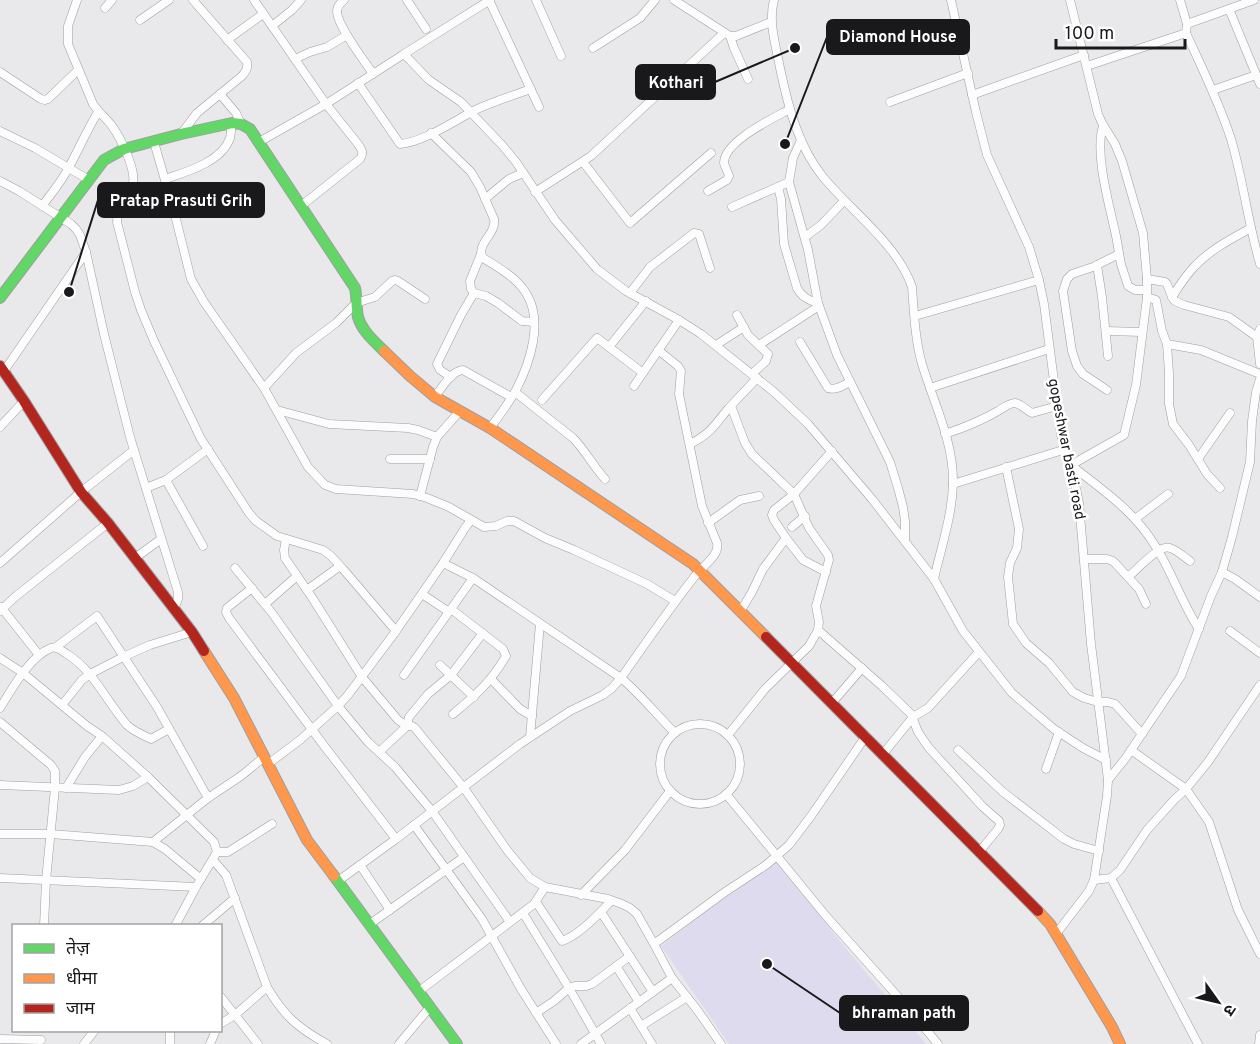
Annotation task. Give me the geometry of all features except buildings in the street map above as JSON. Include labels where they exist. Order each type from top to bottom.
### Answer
[{"type":"street","points":[[76,0],[68,26],[68,44],[93,104],[113,127],[131,166],[132,184],[117,214],[117,222],[135,292],[154,341],[201,439],[249,513],[277,536],[323,550],[340,566],[396,631]]},
{"type":"street","points":[[105,8],[112,0]]},
{"type":"street","points":[[140,20],[169,0]]},
{"type":"street","points":[[181,134],[197,113],[242,76],[248,66],[193,0]]},
{"type":"street","points":[[254,0],[326,104],[363,151],[363,155],[302,206]]},
{"type":"street","points":[[272,26],[301,0]]},
{"type":"street","points":[[344,0],[338,6],[338,18],[373,74]]},
{"type":"street","points":[[407,0],[426,29]]},
{"type":"street","points":[[259,142],[326,104],[490,0],[539,107]]},
{"type":"street","points":[[536,0],[561,56]]},
{"type":"street","points":[[593,48],[640,18],[656,0]]},
{"type":"street","points":[[674,0],[727,34],[736,36],[771,22]]},
{"type":"street","points":[[774,0],[771,22],[790,108],[801,141],[823,176],[903,266],[912,287],[922,362],[945,434],[953,484],[951,504],[934,579]]},
{"type":"street","name":"gopeshwar basti road","points":[[951,0],[987,155],[1029,247],[1039,280],[1061,435],[1071,465],[1079,503],[1091,644],[1108,780],[1094,880],[1089,891],[1056,934]]},
{"type":"street","points":[[1070,0],[1098,114],[1122,161],[1143,233],[1147,279],[1136,386],[1124,435],[1071,465],[1115,499],[1154,542],[1188,613],[1199,629]]},
{"type":"street","points":[[1180,0],[1187,28],[1232,141],[1260,264]]},
{"type":"street","points":[[1087,66],[1254,0]]},
{"type":"street","points":[[1229,9],[1260,84]]},
{"type":"street","points":[[227,40],[263,14]]},
{"type":"street","points":[[727,34],[748,79]]},
{"type":"street","points":[[535,192],[583,162],[688,65],[727,34]]},
{"type":"street","points":[[295,59],[347,35]]},
{"type":"street","points":[[404,54],[429,80],[472,112],[502,145],[555,220],[597,269],[630,293],[679,320],[716,345],[774,392],[808,424],[934,579],[956,620],[978,653],[1012,693],[1059,732],[1106,760]]},
{"type":"street","points":[[972,95],[1084,55]]},
{"type":"street","points":[[0,72],[45,100],[78,70]]},
{"type":"street","points":[[890,102],[968,73]]},
{"type":"street","points":[[1213,90],[1256,75]]},
{"type":"street","points":[[358,83],[400,144],[411,143],[472,112],[531,89]]},
{"type":"street","points":[[165,179],[206,164],[218,154],[230,138],[236,124],[236,113],[220,94]]},
{"type":"street","points":[[708,191],[727,180],[729,176],[724,164],[725,159],[736,142],[790,108]]},
{"type":"street","points":[[42,206],[69,168],[98,112]]},
{"type":"street","points":[[0,298],[88,180],[111,155],[181,134],[236,124],[250,129],[355,288],[360,321],[371,337],[419,385],[490,428],[693,564],[1050,924],[1112,1027],[1119,1044]]},
{"type":"street","points":[[1103,126],[1100,149],[1120,262],[1128,286],[1156,300],[1161,331],[1167,344],[1169,404],[1173,424],[1207,474],[1220,488]]},
{"type":"street","points":[[0,131],[35,148],[88,180]]},
{"type":"street","points":[[431,133],[471,172],[495,224],[483,244],[470,281],[471,289],[474,293],[486,296],[498,303],[522,321],[534,322]]},
{"type":"street","points":[[801,141],[794,158],[789,182],[805,237],[818,305],[837,355],[890,462],[903,507],[905,541]]},
{"type":"street","points":[[154,142],[191,279],[204,302],[264,388],[308,467],[325,485],[336,489],[401,492],[420,496],[449,507],[489,528],[507,521],[514,521],[545,538],[647,584],[675,601]]},
{"type":"street","points":[[583,162],[630,224],[711,153]]},
{"type":"street","points":[[485,199],[508,179],[523,173]]},
{"type":"street","points":[[0,181],[20,191],[76,229],[80,235],[134,450],[178,592],[174,609]]},
{"type":"street","points":[[732,207],[789,182]]},
{"type":"street","points":[[778,187],[784,244],[796,288],[808,300],[818,305]]},
{"type":"street","points":[[805,237],[821,225],[844,201]]},
{"type":"street","points":[[782,208],[796,206]]},
{"type":"street","points":[[630,293],[650,267],[694,233],[699,234],[710,268]]},
{"type":"street","points":[[1172,297],[1195,266],[1221,244],[1254,234]]},
{"type":"street","points":[[86,252],[2,369],[81,492],[108,522],[192,632],[234,699],[307,840],[457,1044]]},
{"type":"street","points":[[481,254],[483,258],[519,284],[532,306],[534,322],[532,349],[527,366],[513,395],[490,428]]},
{"type":"street","points":[[1107,390],[1083,374],[1077,366],[1072,351],[1064,284],[1072,274],[1119,254]]},
{"type":"street","points":[[1097,265],[1108,356]]},
{"type":"street","points":[[1147,279],[1165,282],[1175,301],[1229,317],[1258,333],[1260,364]]},
{"type":"street","points":[[264,388],[296,353],[357,303],[375,297],[394,280],[425,299]]},
{"type":"street","points":[[915,316],[1039,280]]},
{"type":"street","points":[[451,377],[440,370],[437,364],[460,315],[474,293]]},
{"type":"street","points":[[609,347],[646,301]]},
{"type":"street","points":[[759,345],[818,305]]},
{"type":"street","points":[[690,444],[709,433],[768,357],[767,351],[748,335],[737,315]]},
{"type":"street","points":[[634,386],[679,320]]},
{"type":"street","points":[[716,345],[744,327]]},
{"type":"street","points":[[1106,331],[1142,332]]},
{"type":"street","points":[[542,400],[597,338],[643,373]]},
{"type":"street","points":[[800,342],[828,388],[837,388],[850,382]]},
{"type":"street","points":[[1167,344],[1201,350],[1260,374]]},
{"type":"street","points":[[930,388],[1049,349]]},
{"type":"street","points":[[338,882],[530,737],[570,711],[603,695],[612,688],[675,601],[716,552],[718,548],[702,506],[679,394],[681,371],[658,350]]},
{"type":"street","points":[[435,396],[451,377],[459,370],[463,370],[513,395],[573,438],[605,479]]},
{"type":"street","points":[[1108,780],[1181,676],[1222,573],[1250,462],[1251,435],[1260,379]]},
{"type":"street","points":[[0,427],[24,401]]},
{"type":"street","points":[[945,434],[968,426],[1014,403],[1032,413],[1057,406]]},
{"type":"street","points":[[728,735],[765,689],[809,646],[818,630],[816,606],[829,560],[828,555],[809,528],[794,495],[752,454],[745,443],[731,406]]},
{"type":"street","points":[[277,410],[328,424],[418,429],[437,437]]},
{"type":"street","points":[[420,496],[437,437],[459,411]]},
{"type":"street","points":[[1198,459],[1230,413]]},
{"type":"street","points":[[146,488],[166,480],[208,449]]},
{"type":"street","points":[[953,484],[1066,449]]},
{"type":"street","points":[[0,563],[81,492],[134,450]]},
{"type":"street","points":[[826,572],[803,560],[774,520],[772,512],[794,495],[832,451]]},
{"type":"street","points":[[390,459],[430,459]]},
{"type":"street","points":[[1006,467],[1019,529],[1017,548],[1010,563],[1008,577],[1013,624],[1026,643],[1049,663],[1073,692],[1084,698],[1114,704],[1142,734]]},
{"type":"street","points":[[166,480],[202,546]]},
{"type":"street","points":[[1135,519],[1168,494]]},
{"type":"street","points":[[708,523],[740,500],[759,496]]},
{"type":"street","points":[[792,527],[805,516]]},
{"type":"street","points":[[153,842],[208,798],[312,729],[338,706],[396,631],[471,520]]},
{"type":"street","points":[[39,655],[1,609],[108,522]]},
{"type":"street","points":[[740,612],[763,569],[786,538]]},
{"type":"street","points":[[135,558],[161,539]]},
{"type":"street","points":[[286,539],[285,558],[362,677],[398,720],[407,726],[416,728],[464,788],[507,850],[530,878],[545,887],[611,901],[630,908],[637,914],[672,978],[721,1044]]},
{"type":"street","points":[[1128,577],[1158,550],[1166,547],[1190,561]]},
{"type":"street","points":[[1085,559],[1113,561],[1139,589],[1146,604]]},
{"type":"street","points":[[443,563],[472,578],[621,678],[674,732]]},
{"type":"street","points":[[307,590],[340,566]]},
{"type":"street","points":[[235,568],[265,604],[338,706],[368,742],[395,767],[432,812],[510,922]]},
{"type":"street","points":[[1222,573],[1235,579],[1260,597]]},
{"type":"street","points":[[265,604],[297,576]]},
{"type":"street","points":[[404,675],[472,578]]},
{"type":"street","points":[[252,588],[230,604],[226,612],[229,618],[396,840]]},
{"type":"street","points":[[422,594],[483,633],[503,649],[506,656],[491,679],[474,698],[453,714]]},
{"type":"street","points":[[0,708],[23,673],[39,655],[56,647],[97,616],[157,707],[208,798]]},
{"type":"street","points":[[530,737],[540,624]]},
{"type":"street","points":[[818,630],[891,694],[913,717],[918,732],[929,748],[999,822],[998,829],[979,852]]},
{"type":"street","points":[[1230,631],[1260,653]]},
{"type":"street","points":[[62,705],[82,680],[90,674],[150,645],[192,632]]},
{"type":"street","points":[[379,752],[407,726],[410,717],[428,694],[451,675],[483,633]]},
{"type":"street","points":[[56,647],[73,658],[90,674],[129,727],[151,739],[169,729]]},
{"type":"street","points":[[883,754],[913,717],[928,708],[978,653]]},
{"type":"street","points":[[0,658],[23,673],[102,736],[148,777],[214,842],[217,852],[176,924]]},
{"type":"street","points":[[440,665],[474,698]]},
{"type":"street","points":[[832,703],[862,668]]},
{"type":"street","points":[[491,679],[520,709],[532,716]]},
{"type":"street","points":[[1094,880],[1111,878],[1120,870],[1147,830],[1208,762],[1260,685]]},
{"type":"street","points":[[0,722],[51,765],[55,771],[44,924]]},
{"type":"street","points":[[701,723],[711,724],[728,735],[735,744],[740,765],[738,776],[726,794],[710,803],[693,804],[670,791],[659,768],[660,755],[665,742],[674,732],[682,727],[701,723]]},
{"type":"street","points":[[1046,769],[1059,732]]},
{"type":"street","points":[[66,788],[85,757],[102,736]]},
{"type":"street","points":[[654,944],[789,845],[866,736]]},
{"type":"street","points":[[958,750],[1003,792],[1064,839],[1099,851]]},
{"type":"street","points":[[1131,750],[1186,789],[1209,822],[1238,910],[1260,954]]},
{"type":"street","points":[[0,785],[126,789],[148,777]]},
{"type":"street","points":[[581,895],[625,850],[670,791]]},
{"type":"street","points":[[726,794],[826,916],[938,1044]]},
{"type":"street","points":[[217,852],[228,852],[272,824]]},
{"type":"street","points":[[414,825],[474,908],[556,1044]]},
{"type":"street","points":[[0,834],[51,834],[153,842],[201,879]]},
{"type":"street","points":[[370,924],[464,857]]},
{"type":"street","points":[[213,860],[226,875],[267,987],[277,1004],[288,1017],[327,1044]]},
{"type":"street","points":[[360,865],[390,910]]},
{"type":"street","points":[[0,878],[196,887]]},
{"type":"street","points":[[1111,878],[1198,1044]]},
{"type":"street","points":[[418,992],[523,913],[536,902],[545,887]]},
{"type":"street","points":[[204,924],[234,898]]},
{"type":"street","points":[[536,902],[562,941],[601,912],[611,901]]},
{"type":"street","points":[[601,912],[653,992]]},
{"type":"street","points":[[523,913],[601,1044]]},
{"type":"street","points":[[536,1013],[569,988],[592,984],[630,956]]},
{"type":"street","points":[[616,966],[639,1002]]},
{"type":"street","points":[[580,1044],[672,978]]},
{"type":"street","points":[[222,1023],[267,987]]},
{"type":"street","points":[[641,1026],[687,997]]},
{"type":"street","points":[[222,999],[258,1044]]},
{"type":"street","points":[[399,1044],[430,1008]]},
{"type":"street","points":[[630,1008],[652,1044]]},
{"type":"street","points":[[84,1044],[93,1032]]},
{"type":"street","points":[[1259,1044],[1260,1035]]},
{"type":"street","points":[[0,1039],[41,1042]]},
{"type":"shaded area","points":[[777,856],[834,934],[926,1044],[729,1044],[661,946]]},
{"type":"traffic: fast","points":[[0,298],[104,160],[124,149],[181,134],[232,123],[241,124],[250,129],[355,288],[357,313],[362,327],[384,351]]},
{"type":"traffic: fast","points":[[334,876],[457,1044]]},
{"type":"traffic: slow","points":[[384,351],[435,397],[490,428],[693,564],[766,637]]},
{"type":"traffic: slow","points":[[204,651],[234,698],[307,840],[334,876]]},
{"type":"traffic: slow","points":[[1038,911],[1050,924],[1120,1044]]},
{"type":"traffic: jam","points":[[0,366],[81,492],[108,523],[204,651]]},
{"type":"traffic: jam","points":[[766,637],[1038,911]]},
{"type":"place","name":"Kothari","points":[[795,48]]},
{"type":"place","name":"Diamond House","points":[[785,144]]},
{"type":"place","name":"Pratap Prasuti Grih","points":[[69,292]]},
{"type":"place","name":"bhraman path","points":[[767,964]]}]
